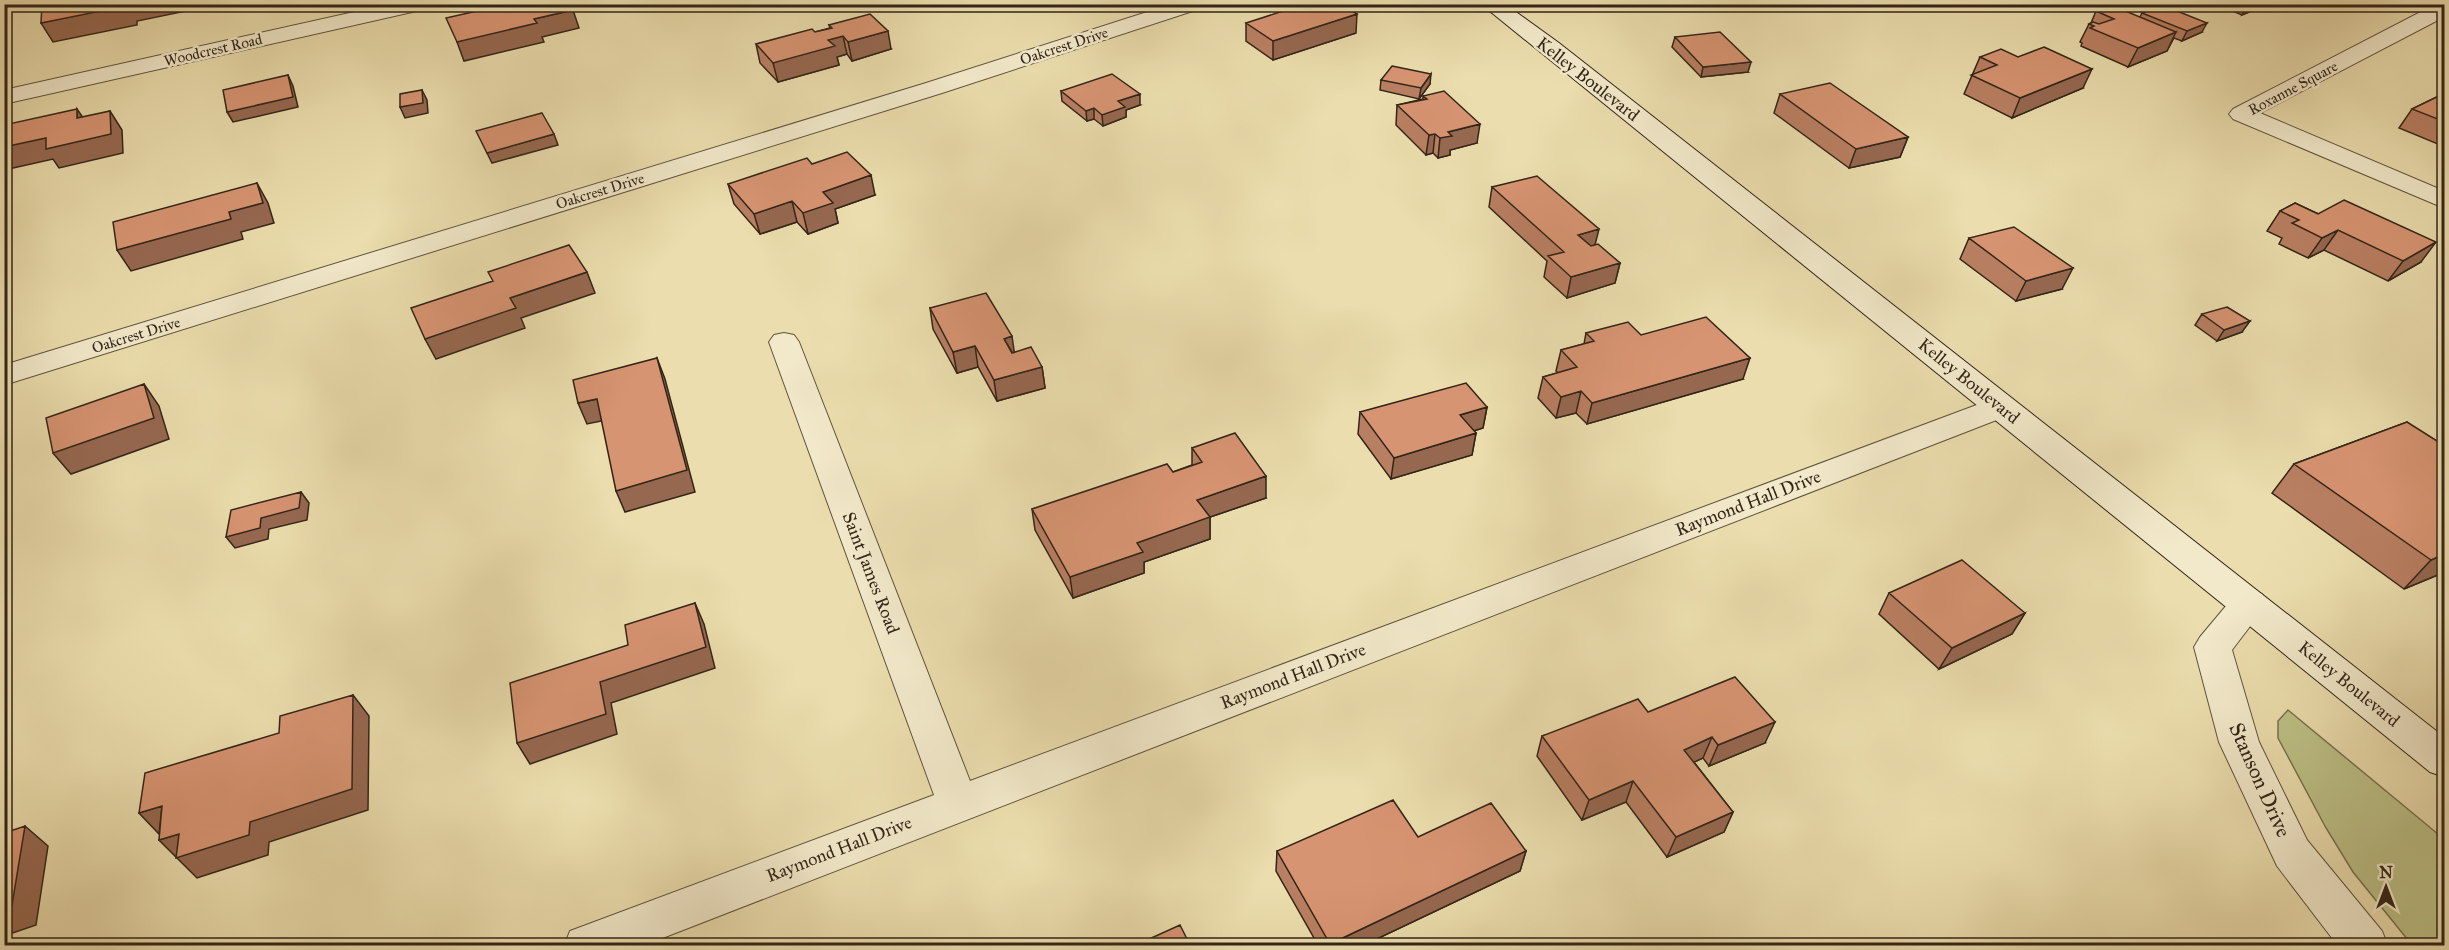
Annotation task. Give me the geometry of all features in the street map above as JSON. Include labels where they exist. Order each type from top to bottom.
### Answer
[{"type":"street","name":"Woodcrest Road","points":[[4,97],[422,4]]},
{"type":"street","name":"Oakcrest Drive","points":[[4,375],[934,88],[1195,4]]},
{"type":"street","name":"Kelley Boulevard","points":[[1491,4],[1551,48],[2445,760]]},
{"type":"street","name":"Roxanne Square","points":[[2445,9],[2241,114],[2445,200]]},
{"type":"street","name":"Saint James Road","points":[[784,342],[958,804]]},
{"type":"street","name":"Raymond Hall Drive","points":[[585,945],[2001,407]]},
{"type":"street","name":"Stanson Drive","points":[[2249,604],[2212,647],[2239,742],[2292,853],[2366,945]]},
{"type":"green space","points":[[2288,710],[2444,839],[2444,945],[2412,945],[2353,872],[2326,828],[2278,738],[2278,721]]},
{"type":"building","points":[[42,4],[126,4],[126,6],[41,23]]},
{"type":"building","points":[[508,4],[569,4],[573,10],[534,19],[537,23],[457,42],[446,18]]},
{"type":"building","points":[[1305,4],[1341,4],[1357,14],[1273,41],[1246,23]]},
{"type":"building","points":[[2111,5],[2176,32],[2138,48],[2090,28],[2094,26],[2089,24],[2093,22],[2099,24],[2114,19],[2096,11]]},
{"type":"building","points":[[2162,5],[2207,23],[2187,31],[2142,13]]},
{"type":"building","points":[[870,14],[888,31],[848,42],[843,36],[828,40],[835,46],[773,63],[756,44],[812,29],[815,32],[832,28],[829,25]]},
{"type":"building","points":[[1720,32],[1751,62],[1703,67],[1675,37]]},
{"type":"building","points":[[2044,47],[2092,69],[2020,98],[1971,75],[1997,65],[1980,57],[2001,49],[2018,57]]},
{"type":"building","points":[[1392,66],[1431,74],[1421,88],[1381,80]]},
{"type":"building","points":[[1112,74],[1140,94],[1118,101],[1125,107],[1102,115],[1094,108],[1086,111],[1061,91]]},
{"type":"building","points":[[288,75],[293,97],[227,112],[223,90]]},
{"type":"building","points":[[1830,83],[1908,137],[1856,149],[1780,94]]},
{"type":"building","points":[[422,90],[423,103],[400,107],[400,94]]},
{"type":"building","points":[[1444,91],[1480,124],[1448,132],[1452,136],[1440,138],[1435,134],[1429,135],[1397,105],[1427,99],[1423,96]]},
{"type":"building","points":[[2445,93],[2445,122],[2412,109]]},
{"type":"building","points":[[77,109],[77,118],[110,111],[111,134],[46,149],[46,138],[4,147],[4,125]]},
{"type":"building","points":[[542,113],[554,134],[487,153],[476,131]]},
{"type":"building","points":[[847,152],[871,175],[823,192],[833,203],[803,213],[792,201],[754,214],[728,184],[807,158],[812,164]]},
{"type":"building","points":[[1537,176],[1599,229],[1578,235],[1591,246],[1598,244],[1620,263],[1571,277],[1548,256],[1564,252],[1492,187]]},
{"type":"building","points":[[257,183],[263,203],[229,212],[231,219],[117,250],[113,222]]},
{"type":"building","points":[[2344,200],[2436,242],[2403,261],[2338,230],[2322,238],[2292,223],[2299,220],[2280,211],[2295,203],[2318,214]]},
{"type":"building","points":[[2014,227],[2073,268],[2026,281],[1969,238]]},
{"type":"building","points":[[569,245],[587,272],[510,298],[516,308],[425,339],[411,308],[493,281],[488,272]]},
{"type":"building","points":[[986,293],[1012,336],[1004,339],[1012,353],[1031,347],[1042,367],[994,380],[975,346],[953,352],[930,308]]},
{"type":"building","points":[[2227,307],[2250,321],[2224,330],[2202,314]]},
{"type":"building","points":[[1706,317],[1750,358],[1592,403],[1581,391],[1561,397],[1543,377],[1577,367],[1561,350],[1594,341],[1586,333],[1628,322],[1641,335]]},
{"type":"building","points":[[657,358],[687,470],[616,491],[597,399],[578,403],[573,380]]},
{"type":"building","points":[[1466,383],[1487,407],[1460,415],[1476,433],[1394,458],[1360,412]]},
{"type":"building","points":[[144,384],[154,418],[53,453],[46,418]]},
{"type":"building","points":[[2407,422],[2445,446],[2445,554],[2431,560],[2294,464]]},
{"type":"building","points":[[1235,433],[1266,476],[1197,500],[1210,517],[1137,543],[1143,552],[1070,577],[1032,509],[1167,464],[1173,472],[1202,462],[1192,448]]},
{"type":"building","points":[[301,492],[299,508],[261,518],[260,528],[226,537],[231,510]]},
{"type":"building","points":[[1962,560],[2025,613],[1952,648],[1889,593]]},
{"type":"building","points":[[695,603],[706,647],[600,682],[606,714],[517,743],[510,683],[628,645],[625,625]]},
{"type":"building","points":[[1735,677],[1775,722],[1718,745],[1712,737],[1684,750],[1733,812],[1676,837],[1633,781],[1589,800],[1542,736],[1638,699],[1648,712]]},
{"type":"building","points":[[353,695],[352,789],[250,822],[249,835],[176,858],[179,834],[159,840],[162,806],[139,813],[145,773],[279,733],[280,716]]},
{"type":"building","points":[[1393,800],[1418,837],[1491,803],[1526,851],[1330,944],[1277,851]]},
{"type":"building","points":[[25,826],[12,905],[4,908],[4,833]]},
{"type":"building","points":[[1180,925],[1190,945],[1136,945]]}]
